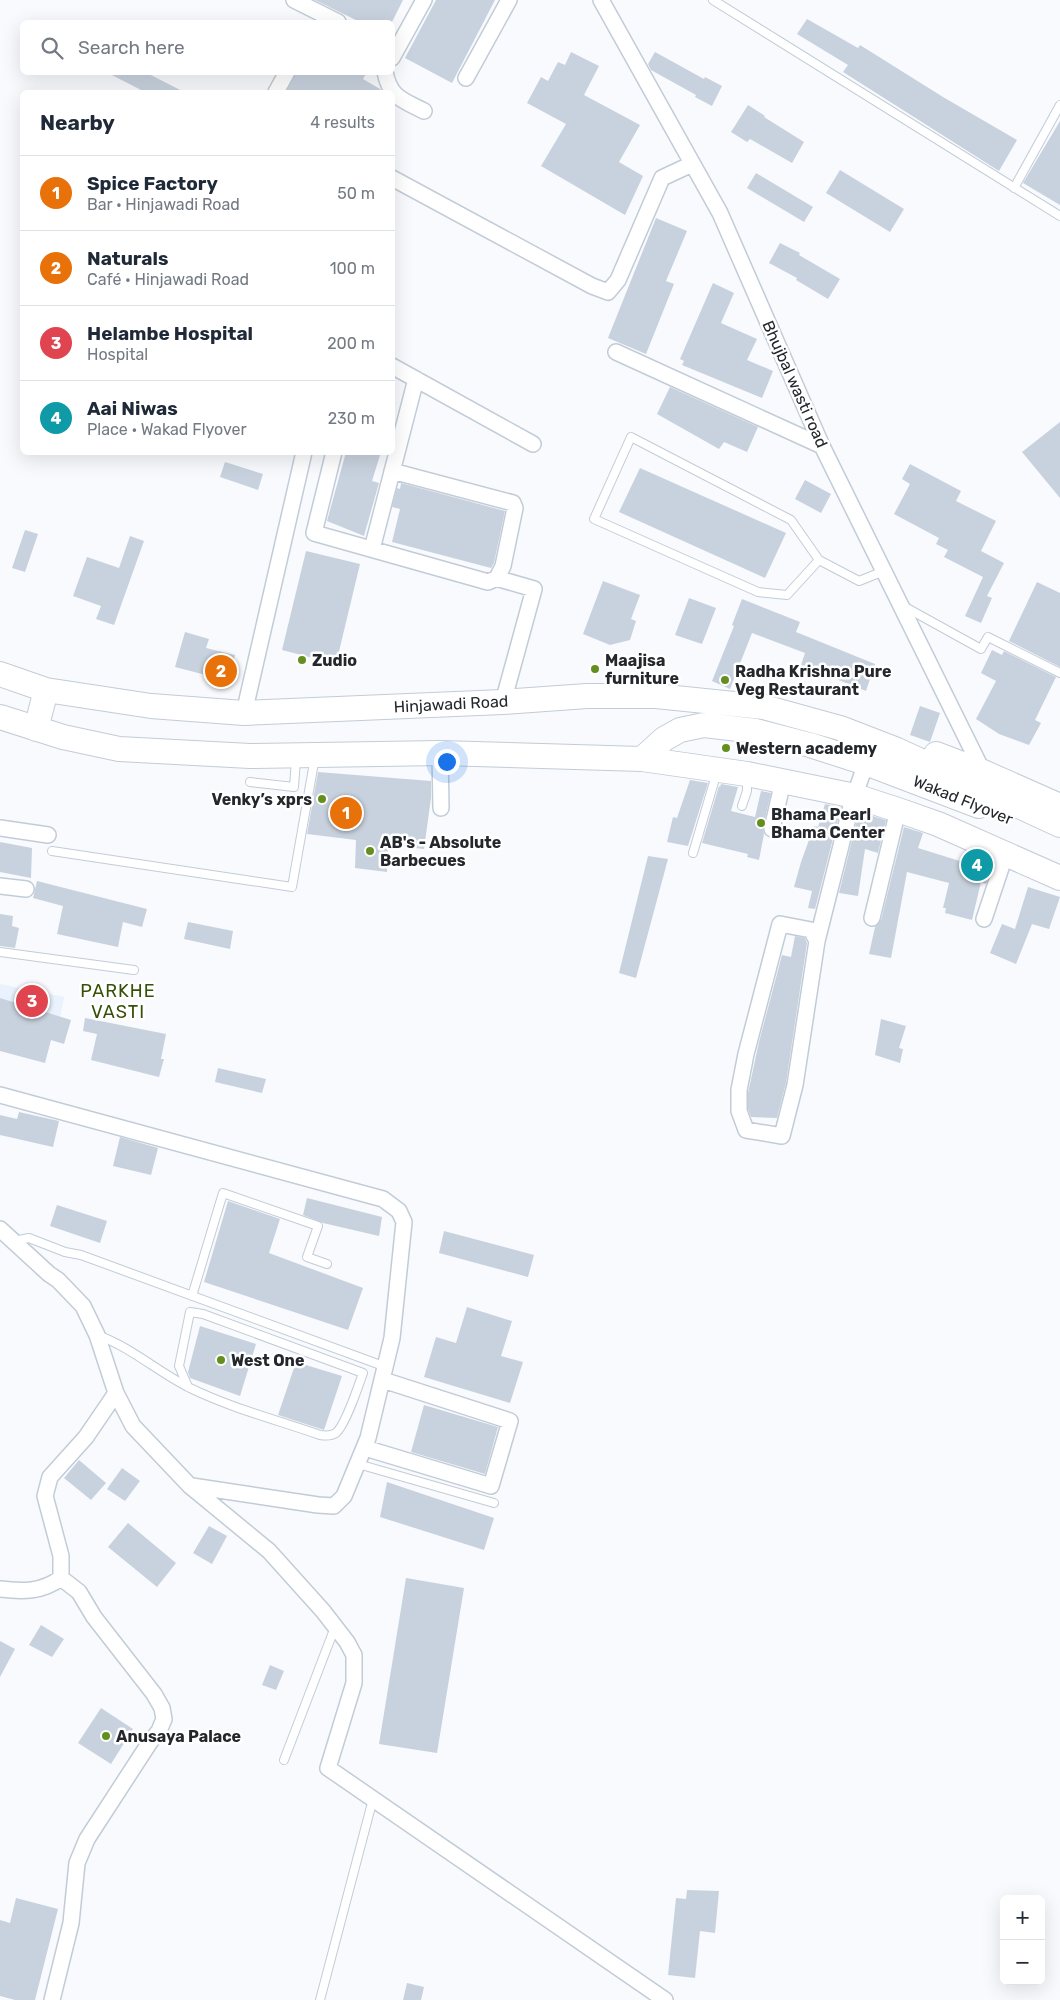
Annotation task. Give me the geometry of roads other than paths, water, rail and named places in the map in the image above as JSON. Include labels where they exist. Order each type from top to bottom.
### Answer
[{"type":"main road","name":"Hinjawadi Road","points":[[0,674],[46,690],[151,706],[244,713],[503,702],[587,696],[656,696],[764,707],[840,728],[897,750]]},
{"type":"main road","points":[[36,729],[46,690]]},
{"type":"main road","points":[[0,717],[71,739],[118,749],[250,756],[440,753],[642,759],[747,774],[855,796],[898,810],[938,824],[1060,878]]},
{"type":"main road","points":[[642,759],[664,739],[680,730],[704,725],[756,731],[810,745],[866,763]]},
{"type":"main road","name":"Wakad Flyover","points":[[897,750],[1060,825]]},
{"type":"main road","name":"Wakad Flyover","points":[[866,763],[970,784],[1060,840]]},
{"type":"main road","points":[[970,784],[1060,806]]},
{"type":"street","points":[[294,0],[316,18]]},
{"type":"street","points":[[395,52],[424,0]]},
{"type":"street","points":[[466,78],[508,0]]},
{"type":"street","name":"Bhujbal wasti road","points":[[600,2],[720,213],[822,446],[901,605],[970,784]]},
{"type":"street","points":[[277,90],[285,75]]},
{"type":"street","points":[[386,75],[390,90]]},
{"type":"street","points":[[395,97],[424,111]]},
{"type":"street","points":[[395,180],[583,281],[608,292],[618,280],[662,178],[692,164]]},
{"type":"street","points":[[616,352],[822,446]]},
{"type":"street","points":[[395,368],[533,444]]},
{"type":"street","points":[[372,549],[416,378]]},
{"type":"street","points":[[244,713],[303,455]]},
{"type":"street","points":[[333,455],[314,533],[488,582],[496,578],[503,566],[515,508],[513,503],[392,471]]},
{"type":"street","points":[[496,578],[534,589],[503,702]]},
{"type":"street","points":[[440,753],[441,808]]},
{"type":"street","points":[[817,941],[811,930],[780,924],[746,1054],[739,1090],[739,1112],[746,1130],[782,1136],[794,1085],[817,941],[855,796],[866,763]]},
{"type":"street","points":[[772,830],[783,781]]},
{"type":"street","points":[[872,918],[898,810]]},
{"type":"street","points":[[0,828],[48,835]]},
{"type":"street","points":[[984,919],[1006,853]]},
{"type":"street","points":[[0,886],[26,889]]},
{"type":"street","points":[[0,1095],[383,1199],[398,1211],[404,1222],[392,1338],[365,1448],[344,1496],[334,1506],[318,1505],[190,1486]]},
{"type":"street","points":[[0,1229],[58,1280],[84,1306],[97,1335],[116,1393],[133,1426],[190,1486],[270,1551],[347,1642],[354,1655],[354,1683],[328,1768],[665,2000]]},
{"type":"street","points":[[365,1448],[492,1486],[510,1421],[384,1373]]},
{"type":"street","points":[[56,1582],[61,1556],[45,1496],[50,1477],[86,1437],[116,1393]]},
{"type":"street","points":[[0,1589],[29,1592],[56,1582],[80,1592],[94,1617],[154,1694],[162,1708],[164,1719],[159,1731],[88,1839],[78,1863],[71,1923],[52,2000]]},
{"type":"lane","points":[[713,0],[1060,216]]},
{"type":"lane","points":[[1014,188],[1060,104]]},
{"type":"lane","points":[[819,560],[787,595],[758,592],[594,519],[631,437],[791,520],[819,560],[859,582],[884,571]]},
{"type":"lane","points":[[901,605],[981,649],[988,637],[1060,673]]},
{"type":"lane","points":[[250,782],[294,787],[306,755]]},
{"type":"lane","points":[[52,851],[292,887],[306,755]]},
{"type":"lane","points":[[694,854],[717,770]]},
{"type":"lane","points":[[742,806],[747,791],[747,774]]},
{"type":"lane","points":[[0,952],[134,970]]},
{"type":"lane","points":[[192,1296],[223,1193],[318,1226],[307,1257],[327,1264]]},
{"type":"lane","points":[[14,1241],[29,1238],[65,1252],[81,1255],[192,1296],[384,1373]]},
{"type":"lane","points":[[97,1335],[123,1346],[188,1387],[208,1396],[320,1435],[331,1436],[337,1432],[343,1423],[363,1373],[203,1314],[190,1312],[179,1366],[188,1387]]},
{"type":"lane","points":[[358,1464],[494,1503]]},
{"type":"lane","points":[[284,1760],[335,1627]]},
{"type":"lane","points":[[320,2000],[373,1798]]},
{"type":"place","name":"Zudio","points":[[302,660]]},
{"type":"place","name":"Maajisa furniture","points":[[595,669]]},
{"type":"place","name":"Naturals","points":[[221,671]]},
{"type":"place","name":"Radha Krishna Pure Veg Restaurant","points":[[725,680]]},
{"type":"place","name":"Western academy","points":[[726,748]]},
{"type":"place","name":"Venky’s xprs","points":[[322,799]]},
{"type":"place","name":"Spice Factory","points":[[346,813]]},
{"type":"place","name":"Bhama Pearl Bhama Center","points":[[761,823]]},
{"type":"place","name":"AB's - Absolute Barbecues","points":[[370,851]]},
{"type":"place","name":"Aai Niwas","points":[[977,865]]},
{"type":"place","name":"Helambe Hospital","points":[[32,1001]]},
{"type":"place","name":"West One","points":[[221,1360]]},
{"type":"place","name":"Anusaya Palace","points":[[106,1736]]},
{"type":"district","name":"PARKHE VASTI","points":[[118,1001]]}]
